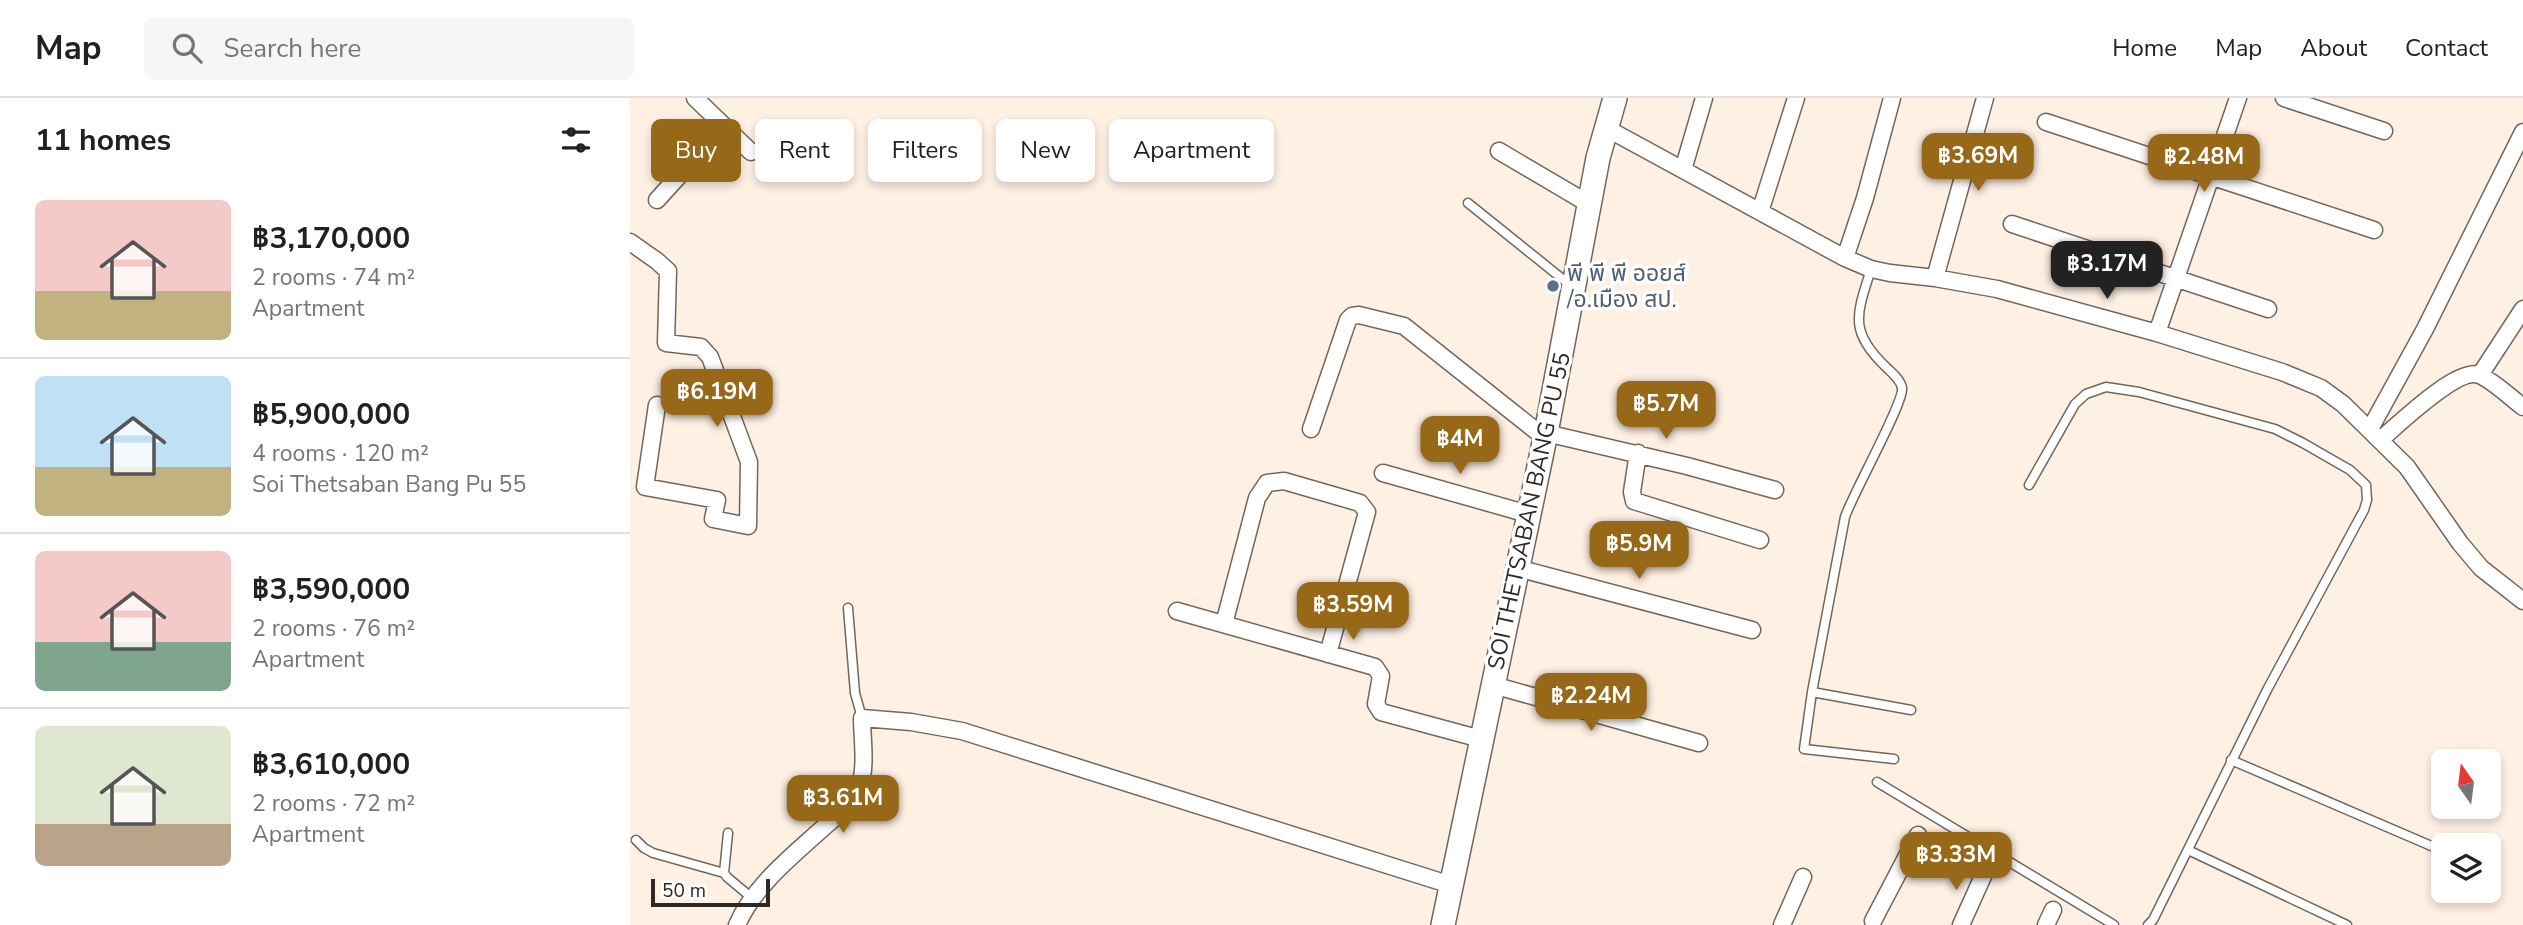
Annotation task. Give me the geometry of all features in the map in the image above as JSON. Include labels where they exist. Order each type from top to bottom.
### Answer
[{"type":"street","points":[[695,98],[717,119]]},
{"type":"street","name":"SOI THETSABAN BANG PU 55","points":[[1443,925],[1575,289],[1589,204],[1615,98]]},
{"type":"street","points":[[1683,170],[1704,98]]},
{"type":"street","points":[[1760,212],[1796,98]]},
{"type":"street","points":[[1845,258],[1865,198],[1892,98]]},
{"type":"street","points":[[1935,278],[1985,98]]},
{"type":"street","points":[[2157,333],[2238,98]]},
{"type":"street","points":[[2284,98],[2384,131]]},
{"type":"street","points":[[2046,122],[2374,230]]},
{"type":"street","points":[[1606,128],[1845,258],[1871,269],[1997,289],[2157,333],[2282,372],[2321,388],[2343,404],[2407,467],[2460,543],[2481,568],[2523,601]]},
{"type":"street","points":[[2375,434],[2523,132]]},
{"type":"street","points":[[741,142],[751,152]]},
{"type":"street","points":[[1499,151],[1589,204]]},
{"type":"street","points":[[657,200],[673,182]]},
{"type":"street","points":[[2012,224],[2269,309]]},
{"type":"street","points":[[630,242],[668,271],[666,343],[701,348],[710,357],[749,462],[748,526],[713,519],[717,500],[645,486],[657,405]]},
{"type":"street","points":[[2480,375],[2523,309]]},
{"type":"street","points":[[1311,429],[1348,320],[1359,315],[1404,326],[1545,435],[1638,453],[1775,490]]},
{"type":"street","points":[[2375,434],[2444,387],[2470,374],[2480,375],[2523,407]]},
{"type":"street","points":[[1638,453],[1632,492],[1634,500],[1760,540]]},
{"type":"street","points":[[1383,473],[1528,514]]},
{"type":"street","points":[[1224,624],[1257,498],[1262,489],[1267,483],[1284,481],[1310,488],[1360,503],[1367,512],[1328,654]]},
{"type":"street","points":[[1517,568],[1752,629]]},
{"type":"street","points":[[1177,611],[1375,667],[1381,676],[1376,704],[1381,712],[1481,739]]},
{"type":"street","points":[[1493,685],[1699,743]]},
{"type":"street","points":[[737,925],[752,898],[790,858],[854,800],[860,785],[862,766],[862,718],[911,722],[962,731],[1451,885]]},
{"type":"street","points":[[1875,924],[1918,835]]},
{"type":"street","points":[[1961,925],[1984,874]]},
{"type":"street","points":[[1782,925],[1803,877]]},
{"type":"lane","points":[[1468,203],[1575,289]]},
{"type":"lane","points":[[1871,269],[1858,312],[1862,338],[1872,354],[1901,384],[1903,391],[1851,498],[1845,517],[1804,749],[1894,759]]},
{"type":"lane","points":[[2029,485],[2075,404],[2086,394],[2106,387],[2139,393],[2275,429],[2350,470],[2366,485],[2367,500],[2364,510],[2231,760],[2148,925]]},
{"type":"lane","points":[[848,608],[854,680],[862,718]]},
{"type":"lane","points":[[1812,692],[1911,710]]},
{"type":"lane","points":[[2231,760],[2431,846]]},
{"type":"lane","points":[[1877,782],[2114,925]]},
{"type":"lane","points":[[724,873],[728,833]]},
{"type":"lane","points":[[636,839],[643,848],[653,853],[724,873],[752,898]]},
{"type":"lane","points":[[2188,850],[2347,925]]},
{"type":"place","name":"พี พี พี ออยส์ /อ.เมือง สป.","points":[[1553,286]]}]
